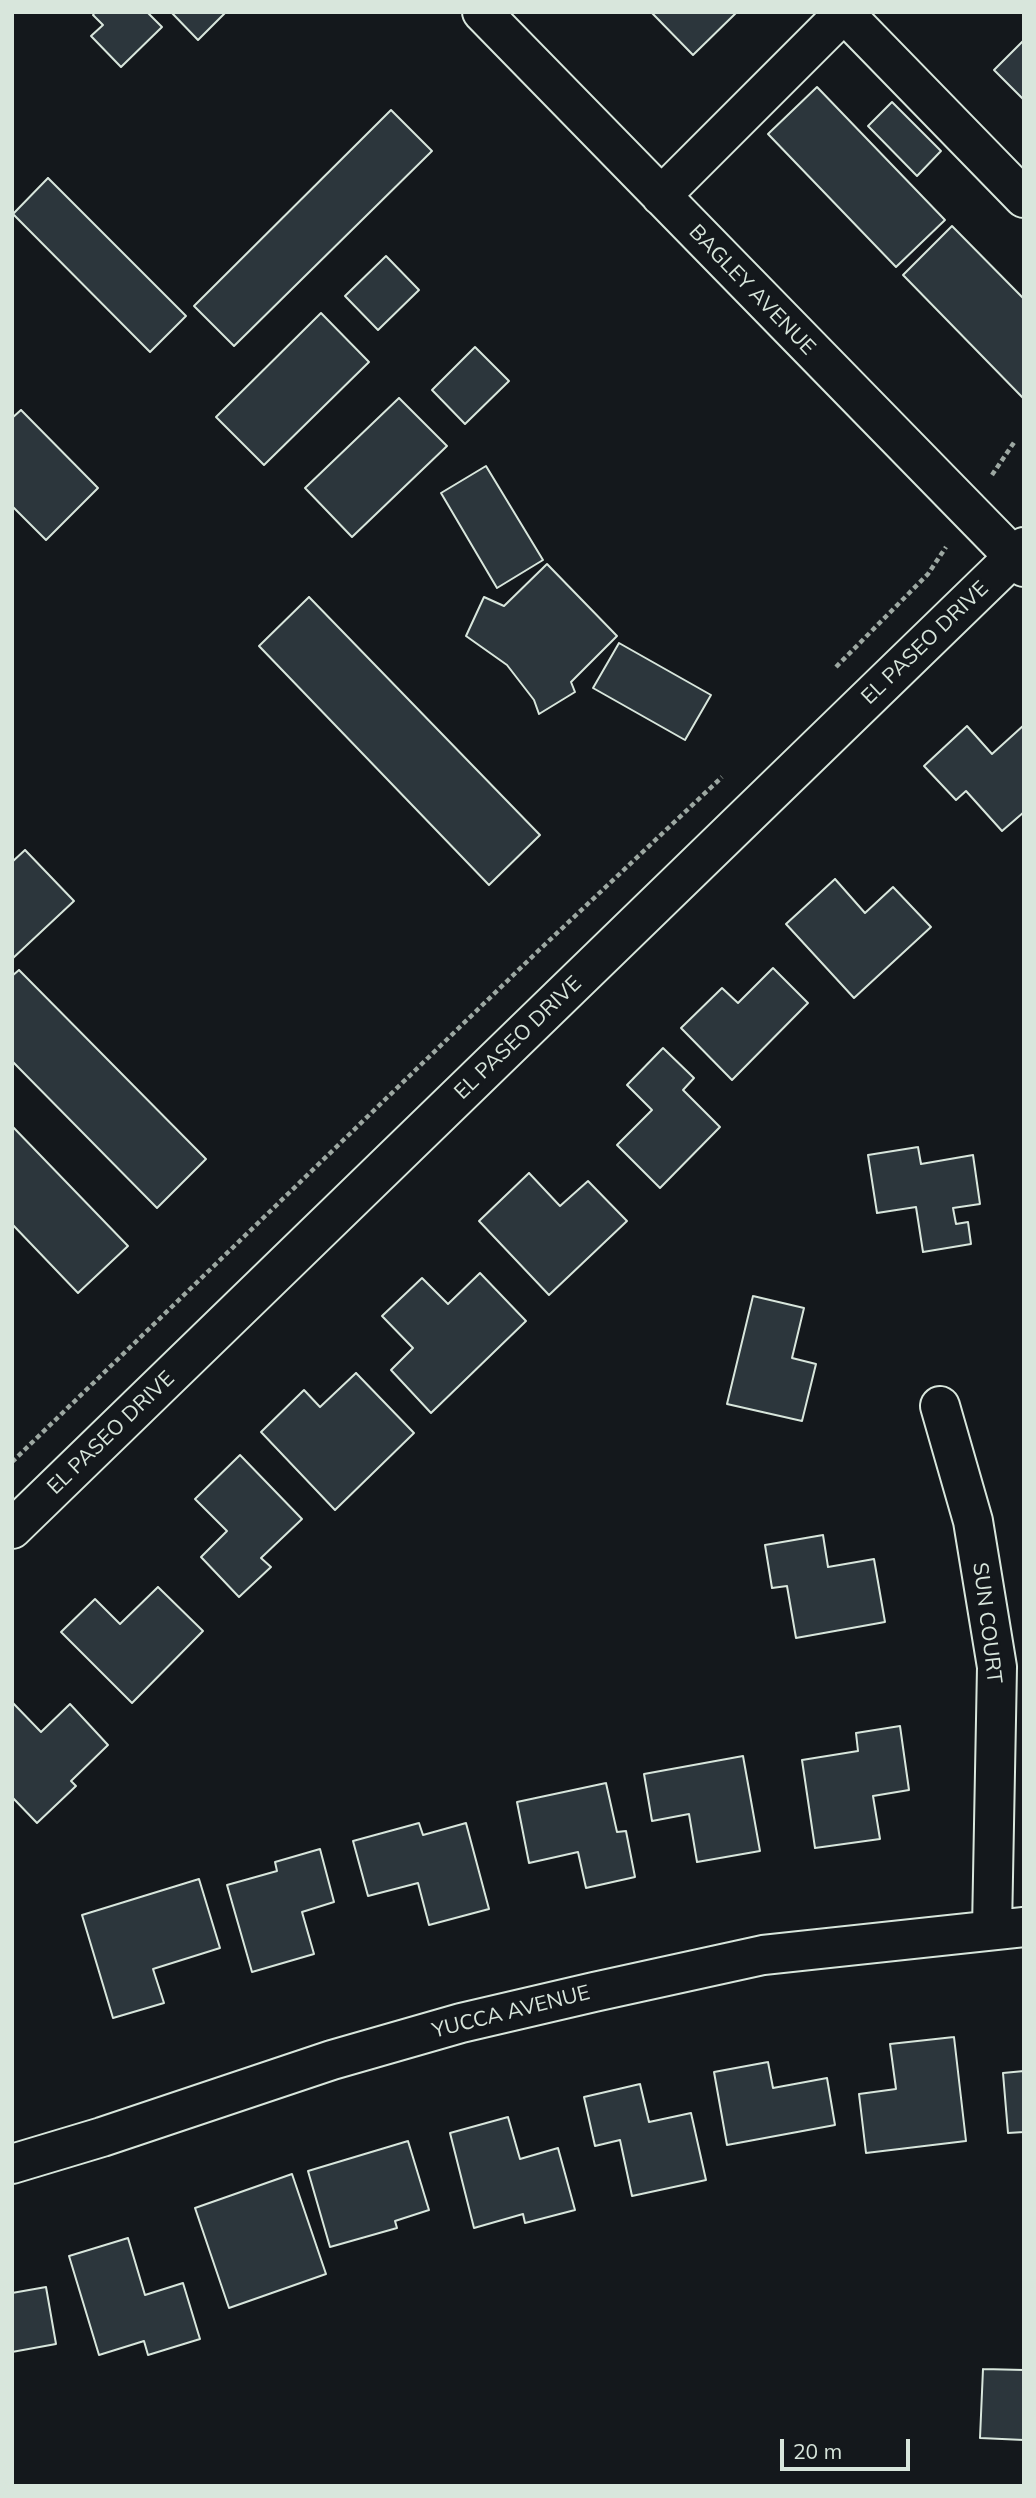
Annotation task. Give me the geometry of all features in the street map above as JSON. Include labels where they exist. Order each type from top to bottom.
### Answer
[{"type":"street","name":"BAGLEY AVENUE","points":[[482,12],[968,511],[1020,557]]},
{"type":"street","points":[[661,196],[845,13],[1024,198]]},
{"type":"street","name":"EL PASEO DRIVE","points":[[12,1529],[1020,557]]},
{"type":"street","name":"SUN COURT","points":[[940,1406],[973,1521],[997,1667],[1008,1928]]},
{"type":"street","name":"YUCCA AVENUE","points":[[12,2164],[102,2137],[332,2060],[461,2023],[763,1955],[1008,1928]]},
{"type":"path","points":[[832,671],[928,573],[1015,441]]},
{"type":"path","points":[[12,1462],[537,952],[724,775]]},
{"type":"building","points":[[95,12],[147,12],[162,27],[121,67],[91,36],[103,25],[93,15]]},
{"type":"building","points":[[171,12],[226,12],[198,40]]},
{"type":"building","points":[[651,12],[737,12],[693,55]]},
{"type":"building","points":[[1024,40],[1024,100],[994,70]]},
{"type":"building","points":[[817,87],[945,220],[896,267],[768,134]]},
{"type":"building","points":[[892,102],[941,151],[917,176],[868,126]]},
{"type":"building","points":[[391,110],[432,151],[234,346],[194,306]]},
{"type":"building","points":[[48,178],[186,316],[150,352],[13,214]]},
{"type":"building","points":[[952,226],[1024,299],[1023,398],[903,275]]},
{"type":"building","points":[[386,256],[419,290],[378,330],[345,296]]},
{"type":"building","points":[[321,313],[369,362],[264,465],[216,417]]},
{"type":"building","points":[[475,347],[509,381],[465,424],[432,390]]},
{"type":"building","points":[[399,398],[447,446],[352,537],[305,488]]},
{"type":"building","points":[[21,410],[98,488],[46,540],[12,506],[12,418]]},
{"type":"building","points":[[486,466],[543,560],[497,588],[441,493]]},
{"type":"building","points":[[547,564],[617,636],[571,682],[575,692],[539,714],[534,700],[507,665],[466,636],[484,597],[504,606]]},
{"type":"building","points":[[309,597],[540,835],[489,885],[259,646]]},
{"type":"building","points":[[619,643],[711,695],[685,740],[593,688]]},
{"type":"building","points":[[1024,725],[1024,812],[1002,831],[966,791],[956,800],[924,766],[967,726],[992,754]]},
{"type":"building","points":[[25,850],[74,901],[12,959],[12,862]]},
{"type":"building","points":[[835,879],[865,913],[893,887],[931,927],[854,998],[786,924]]},
{"type":"building","points":[[773,968],[808,1003],[732,1080],[681,1028],[722,988],[738,1003]]},
{"type":"building","points":[[19,970],[206,1159],[157,1208],[12,1061],[12,976]]},
{"type":"building","points":[[663,1048],[694,1078],[683,1090],[720,1127],[660,1188],[617,1145],[652,1110],[627,1085]]},
{"type":"building","points":[[12,1126],[128,1246],[78,1293],[12,1224]]},
{"type":"building","points":[[918,1147],[921,1164],[973,1155],[980,1204],[953,1208],[956,1224],[968,1222],[971,1244],[923,1252],[916,1207],[877,1213],[868,1155]]},
{"type":"building","points":[[529,1173],[560,1206],[588,1181],[627,1221],[549,1295],[479,1221]]},
{"type":"building","points":[[480,1273],[526,1321],[431,1413],[391,1370],[413,1348],[382,1316],[422,1278],[448,1304]]},
{"type":"building","points":[[753,1296],[804,1308],[792,1358],[816,1364],[802,1421],[727,1404]]},
{"type":"building","points":[[356,1373],[414,1433],[335,1510],[261,1432],[304,1390],[320,1407]]},
{"type":"building","points":[[240,1455],[302,1519],[261,1558],[271,1567],[239,1597],[201,1557],[227,1531],[195,1499]]},
{"type":"building","points":[[823,1535],[828,1567],[874,1559],[885,1622],[796,1638],[787,1586],[772,1588],[765,1545]]},
{"type":"building","points":[[158,1587],[203,1631],[132,1703],[61,1632],[95,1599],[120,1624]]},
{"type":"building","points":[[12,1702],[41,1732],[70,1704],[108,1745],[71,1781],[76,1786],[37,1823],[12,1797]]},
{"type":"building","points":[[900,1726],[909,1790],[873,1796],[880,1839],[815,1848],[802,1760],[858,1751],[856,1733]]},
{"type":"building","points":[[743,1756],[760,1851],[697,1862],[689,1814],[652,1821],[644,1774]]},
{"type":"building","points":[[606,1783],[617,1832],[626,1831],[635,1877],[586,1888],[578,1852],[529,1863],[517,1802]]},
{"type":"building","points":[[419,1823],[423,1835],[466,1823],[489,1909],[429,1925],[418,1883],[368,1896],[353,1841]]},
{"type":"building","points":[[320,1849],[334,1902],[302,1912],[314,1954],[252,1972],[227,1885],[277,1871],[275,1862]]},
{"type":"building","points":[[199,1879],[220,1948],[153,1969],[164,2003],[113,2018],[82,1915]]},
{"type":"building","points":[[954,2037],[966,2141],[866,2153],[859,2094],[896,2089],[890,2044]]},
{"type":"building","points":[[768,2062],[773,2088],[827,2078],[835,2125],[727,2145],[714,2072]]},
{"type":"building","points":[[1024,2071],[1024,2132],[1008,2133],[1003,2073]]},
{"type":"building","points":[[640,2084],[649,2122],[691,2113],[706,2180],[632,2196],[620,2140],[595,2146],[584,2097]]},
{"type":"building","points":[[508,2117],[520,2159],[558,2148],[575,2210],[525,2223],[523,2214],[474,2228],[450,2133]]},
{"type":"building","points":[[408,2141],[429,2210],[395,2221],[397,2228],[330,2247],[308,2171]]},
{"type":"building","points":[[292,2174],[326,2274],[229,2308],[195,2208]]},
{"type":"building","points":[[128,2238],[145,2295],[183,2283],[200,2339],[148,2355],[144,2341],[99,2355],[69,2256]]},
{"type":"building","points":[[46,2287],[56,2344],[12,2352],[12,2293]]},
{"type":"building","points":[[983,2369],[1024,2370],[1024,2440],[980,2438]]}]
